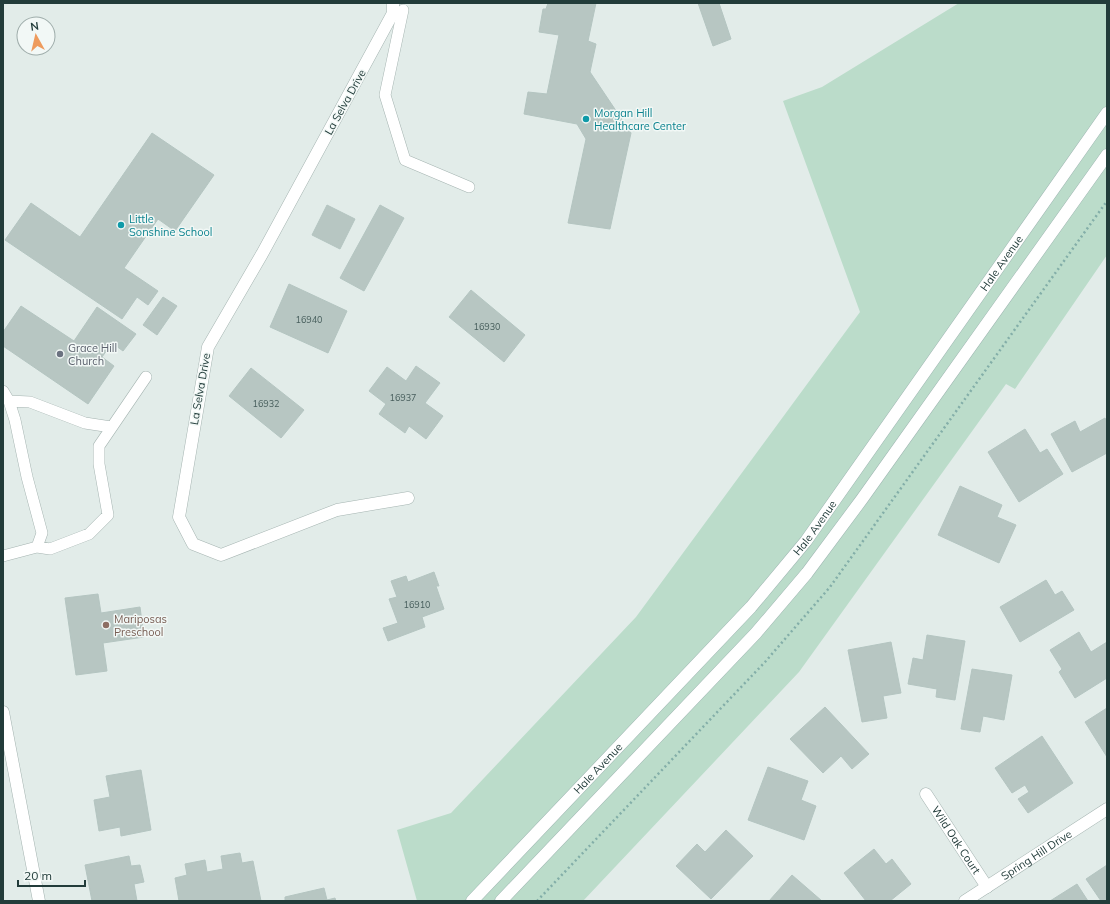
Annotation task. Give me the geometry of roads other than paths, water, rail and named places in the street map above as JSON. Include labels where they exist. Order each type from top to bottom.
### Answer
[{"type":"main road","name":"La Selva Drive","points":[[393,3],[393,14],[266,247],[208,347],[178,517],[193,544],[222,555],[337,510],[408,498]]},
{"type":"main road","name":"Hale Avenue","points":[[472,901],[751,606],[806,541],[1107,113]]},
{"type":"main road","name":"Hale Avenue","points":[[501,901],[756,633],[807,573],[862,499],[1107,155]]},
{"type":"main road","points":[[3,712],[39,901]]},
{"type":"main road","name":"Wild Oak Court","points":[[926,794],[987,887]]},
{"type":"main road","name":"Spring Hill Drive","points":[[965,901],[1107,809]]},
{"type":"lane","points":[[403,10],[385,95],[405,160],[469,187]]},
{"type":"lane","points":[[3,556],[37,547],[50,549],[89,534],[108,515],[99,464],[99,446],[146,377]]},
{"type":"lane","points":[[6,396],[30,402],[84,423],[111,427]]},
{"type":"lane","points":[[6,396],[16,420],[26,477],[42,533],[37,547]]},
{"type":"place","name":"Morgan Hill Healthcare Center","points":[[586,119]]},
{"type":"place","name":"Little Sonshine School","points":[[121,225]]},
{"type":"place","name":"Grace Hill Church","points":[[60,354]]},
{"type":"place","name":"Mariposas Preschool","points":[[106,625]]}]
